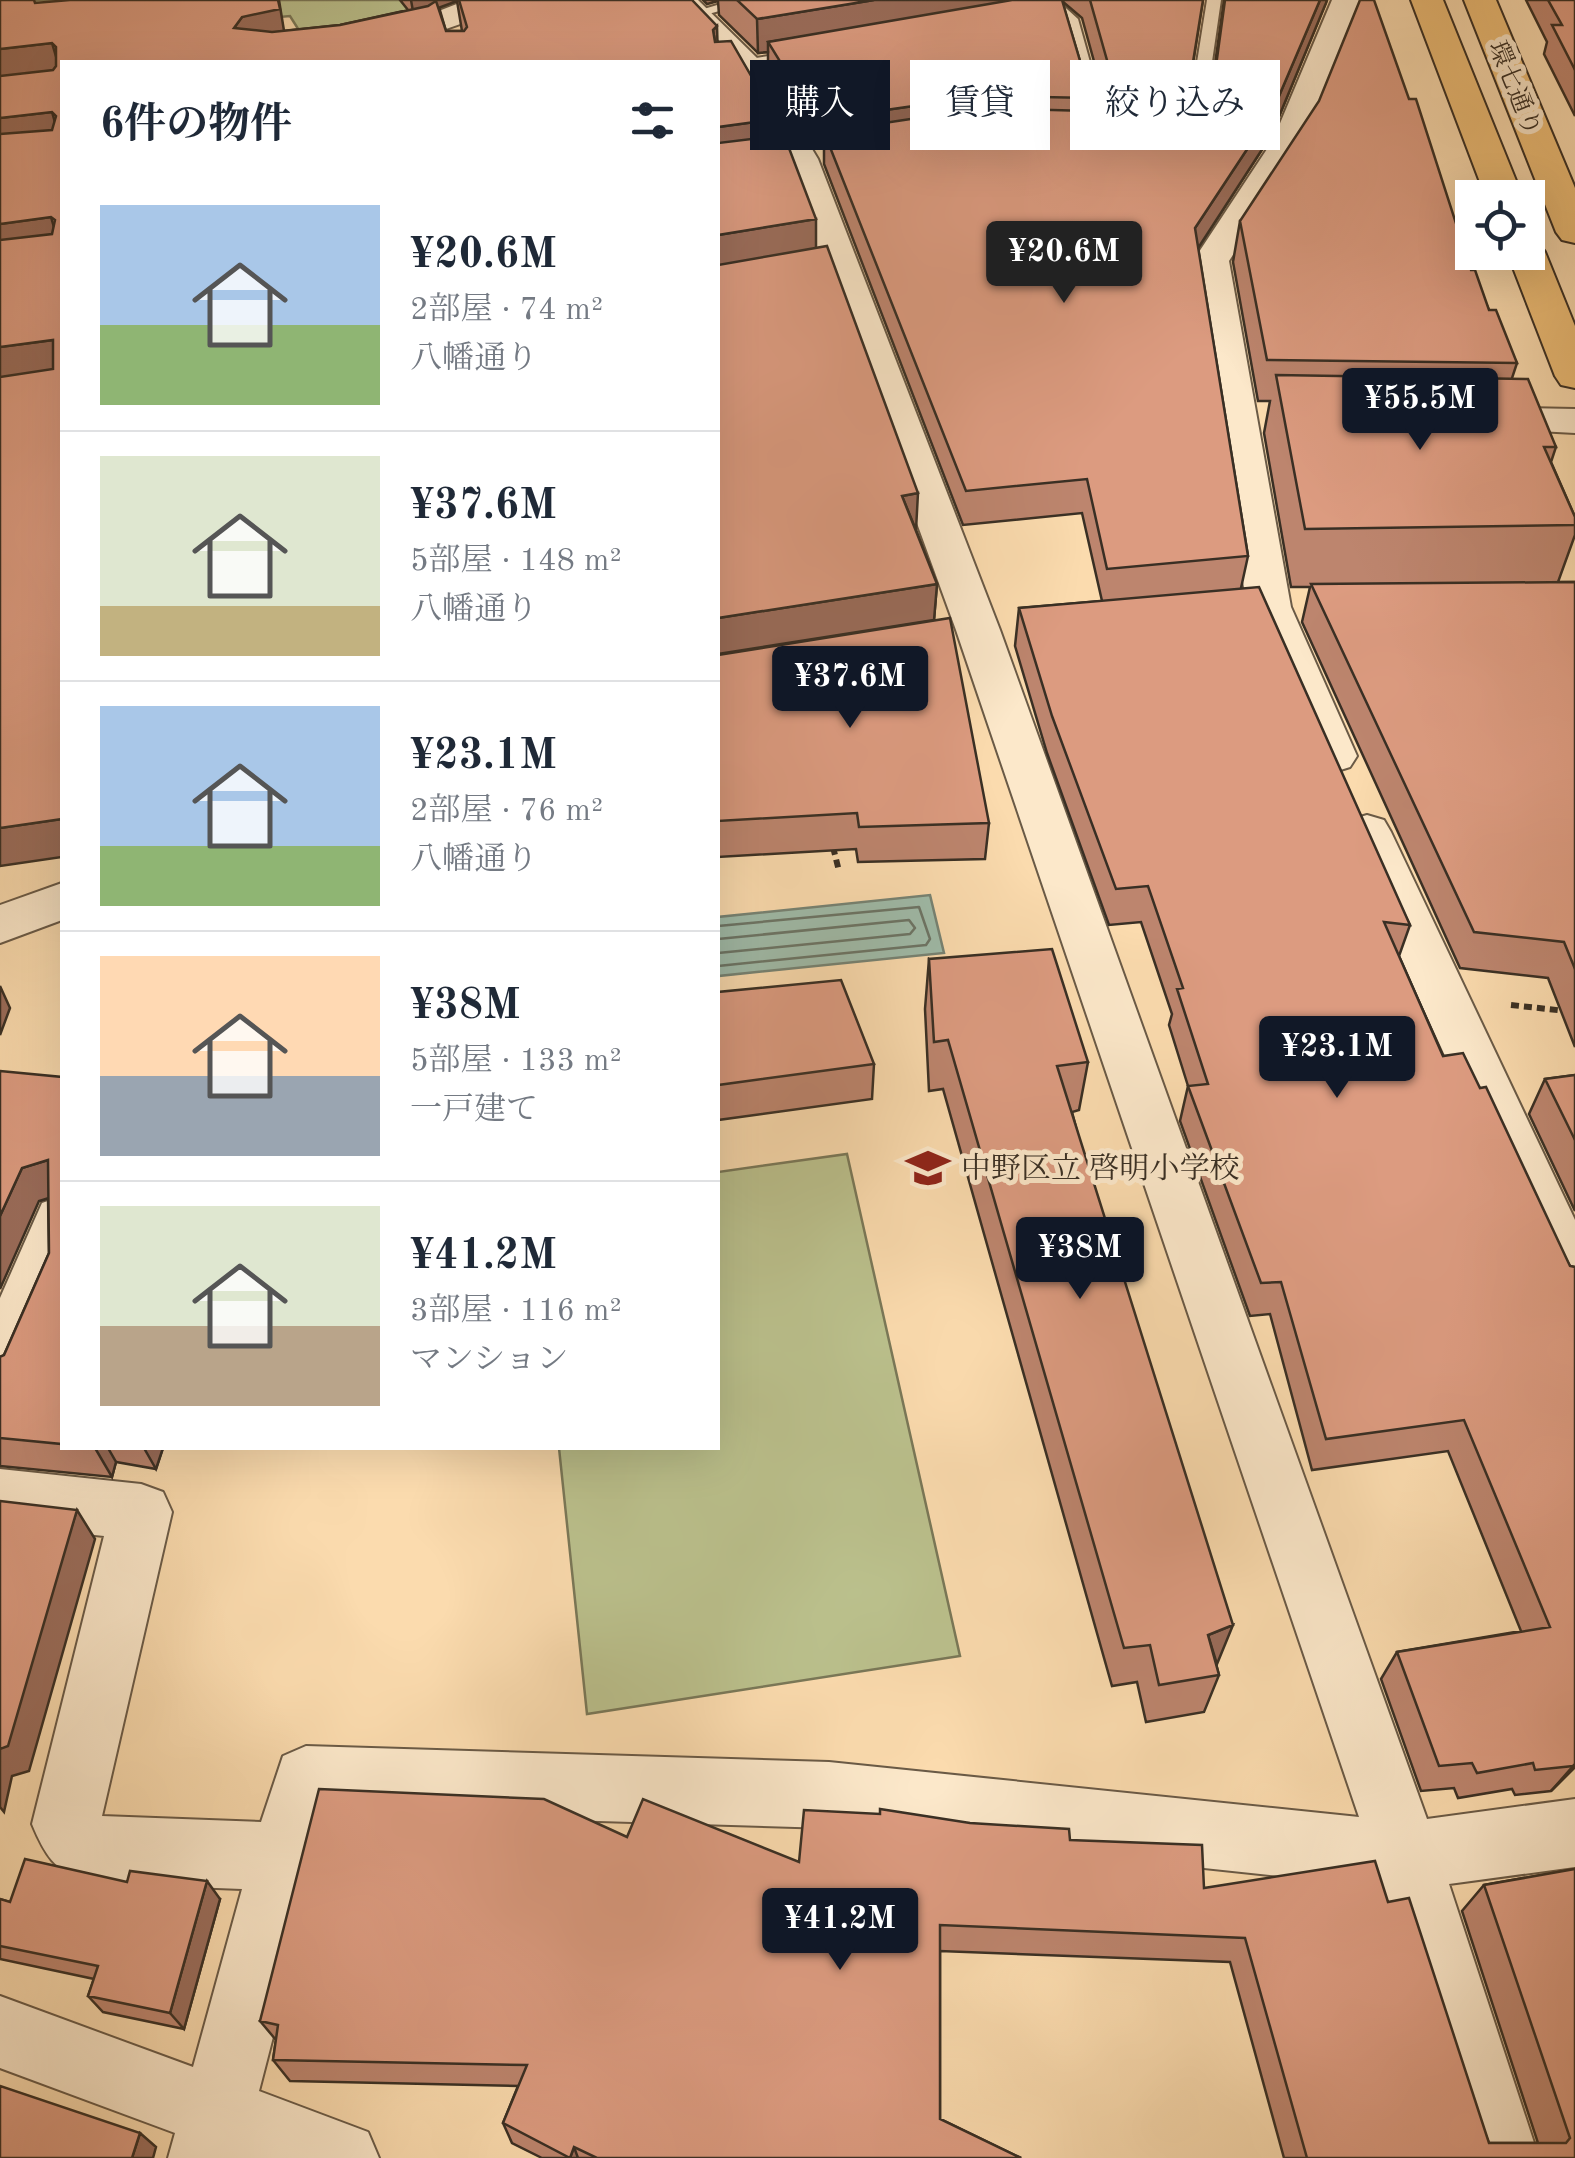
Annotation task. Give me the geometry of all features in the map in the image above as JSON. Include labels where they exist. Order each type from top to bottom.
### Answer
[{"type":"main road","name":"環七通り","points":[[1427,0],[1498,180]]},
{"type":"main road","name":"環七通り","points":[[1480,0],[1575,232]]},
{"type":"main road","points":[[1533,270],[1575,376]]},
{"type":"street","points":[[270,60],[449,26],[494,0]]},
{"type":"street","points":[[1348,0],[1280,140],[1211,261],[1258,417],[1269,608],[1360,817],[1575,1280]]},
{"type":"street","points":[[687,7],[801,159],[824,268],[978,631],[1406,1856],[1502,2158]]},
{"type":"street","points":[[1435,419],[1575,421]]},
{"type":"street","points":[[0,925],[60,902]]},
{"type":"street","points":[[0,1365],[60,1224]]},
{"type":"street","points":[[0,1497],[140,1512],[66,1824],[86,1849],[287,1858]]},
{"type":"street","points":[[212,2135],[306,1779],[829,1795],[1406,1856],[1575,1833]]},
{"type":"street","points":[[0,2032],[212,2135],[342,2158]]},
{"type":"lane","points":[[687,7],[752,0]]},
{"type":"lane","points":[[1201,60],[1214,0]]},
{"type":"lane","points":[[1046,7],[1063,10],[1072,19],[1083,60]]},
{"type":"lane","points":[[732,68],[820,52]]},
{"type":"path","points":[[830,832],[839,871]]},
{"type":"green space","points":[[0,0],[464,0],[409,21],[307,43],[290,16],[183,26],[0,29]]},
{"type":"green space","points":[[847,1154],[960,1656],[587,1714],[559,1450],[720,1450],[720,1172]]},
{"type":"water","points":[[930,895],[944,953],[720,976],[720,917]]},
{"type":"building","points":[[0,0],[278,0],[280,9],[242,17],[234,28],[272,32],[340,25],[436,1],[446,31],[464,31],[467,27],[459,0],[692,0],[717,26],[713,30],[715,42],[731,41],[750,74],[750,123],[720,127],[720,60],[60,60],[60,819],[0,828],[0,377],[53,369],[53,340],[0,347],[0,240],[52,234],[55,220],[51,217],[0,224],[0,134],[52,130],[56,116],[52,112],[0,118],[0,76],[53,70],[56,47],[52,43],[0,49]]},
{"type":"building","points":[[737,0],[874,0],[757,19]]},
{"type":"building","points":[[1012,0],[1062,0],[1080,60],[1070,60],[1070,98],[1050,97],[1050,60],[910,60],[910,106],[890,109],[890,60],[779,60],[768,42]]},
{"type":"building","points":[[1090,0],[1203,0],[1193,60],[1107,60]]},
{"type":"building","points":[[1225,0],[1320,0],[1280,94],[1280,60],[1217,60]]},
{"type":"building","points":[[1360,0],[1374,0],[1409,99],[1416,99],[1455,220],[1455,270],[1475,270],[1489,310],[1496,310],[1517,363],[1267,360],[1240,221],[1319,101]]},
{"type":"building","points":[[1548,0],[1575,0],[1575,70],[1552,25],[1562,25]]},
{"type":"building","points":[[1050,110],[1070,110],[1070,150],[1247,150],[1195,228],[1248,556],[1107,569],[1087,479],[966,491],[831,150],[890,150],[890,122],[910,119],[910,150],[1050,150]]},
{"type":"building","points":[[750,139],[750,150],[790,150],[816,219],[720,235],[720,143]]},
{"type":"building","points":[[827,246],[918,493],[902,496],[937,584],[720,618],[720,265]]},
{"type":"building","points":[[1276,375],[1528,379],[1556,447],[1544,447],[1575,525],[1305,529]]},
{"type":"building","points":[[1575,582],[1575,969],[1564,942],[1474,932],[1311,584]]},
{"type":"building","points":[[1259,587],[1410,925],[1384,922],[1443,1056],[1463,1053],[1480,1088],[1486,1087],[1570,1266],[1575,1267],[1573,1766],[1535,1770],[1533,1763],[1477,1773],[1472,1763],[1439,1766],[1397,1652],[1550,1627],[1464,1420],[1326,1439],[1281,1282],[1261,1283],[1188,1086],[1208,1084],[1177,989],[1183,988],[1148,886],[1116,889],[1052,716],[1019,608]]},
{"type":"building","points":[[950,618],[989,823],[859,827],[857,813],[720,821],[720,655]]},
{"type":"building","points":[[1052,949],[1088,1062],[1057,1066],[1233,1625],[1208,1635],[1219,1675],[1159,1685],[1150,1645],[1124,1648],[948,1040],[934,1042],[929,959]]},
{"type":"building","points":[[841,980],[874,1064],[720,1085],[720,992]]},
{"type":"building","points":[[0,1071],[60,1077],[60,1444],[0,1438],[0,1357],[49,1253],[48,1160],[22,1168],[0,1216]]},
{"type":"building","points":[[1575,1075],[1575,1140],[1545,1079]]},
{"type":"building","points":[[0,1501],[77,1510],[8,1746],[0,1749]]},
{"type":"building","points":[[319,1789],[544,1799],[627,1837],[643,1799],[799,1862],[804,1810],[880,1814],[880,1809],[970,1823],[1069,1829],[1070,1840],[1202,1845],[1204,1888],[1375,1861],[1388,1902],[1409,1898],[1489,2143],[1566,2143],[1570,2138],[1484,1885],[1575,1869],[1575,2158],[1307,2158],[1245,1938],[940,1925],[940,2119],[1021,2158],[597,2158],[574,2147],[570,2158],[503,2123],[527,2065],[273,2060],[278,2025],[260,2021]]},
{"type":"building","points":[[25,1859],[127,1882],[130,1871],[207,1881],[170,2013],[88,1996],[98,1966],[0,1946],[0,1899],[10,1902]]},
{"type":"building","points":[[0,2086],[140,2133],[132,2158],[0,2158]]},
{"type":"place","name":"中野区立 啓明小学校","points":[[928,1168]]}]
